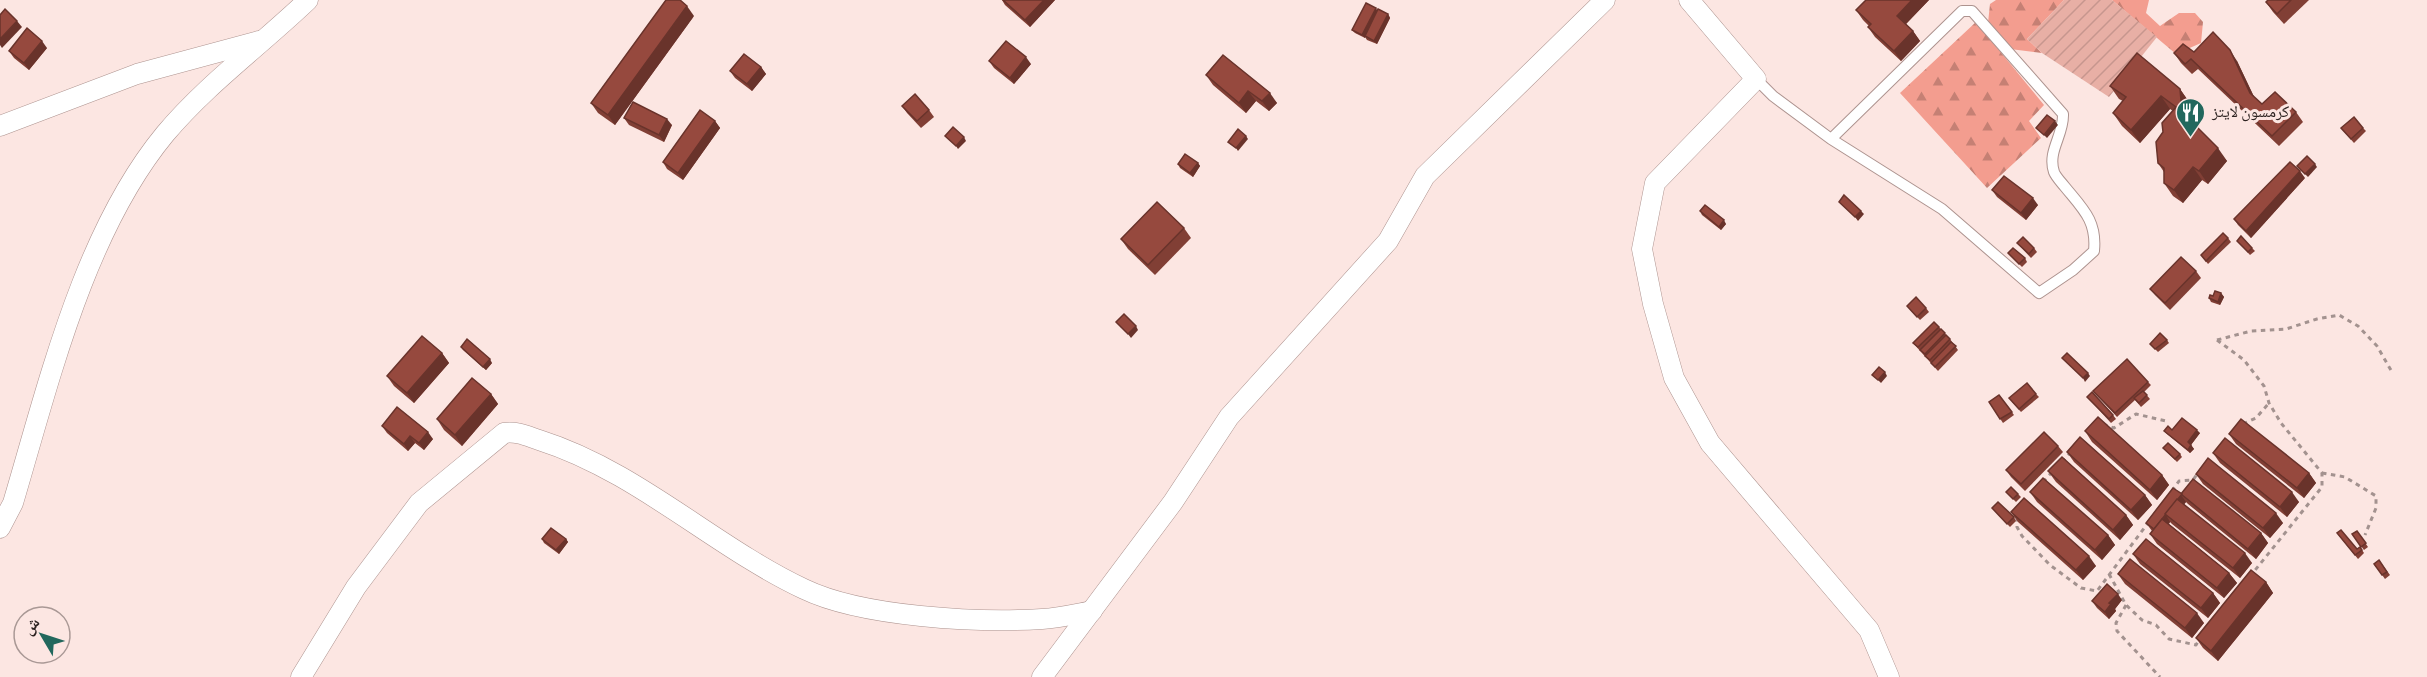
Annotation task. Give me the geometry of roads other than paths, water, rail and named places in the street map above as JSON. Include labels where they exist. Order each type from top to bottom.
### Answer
[{"type":"street","points":[[0,528],[13,502],[81,290],[130,182],[165,135],[202,94],[268,38],[308,0]]},
{"type":"street","points":[[1042,677],[1173,502],[1229,417],[1388,241],[1425,176],[1605,0]]},
{"type":"street","points":[[1689,0],[1756,79],[1655,183],[1642,249],[1653,304],[1674,378],[1710,444],[1869,630],[1889,677]]},
{"type":"street","points":[[0,126],[137,74],[268,38]]},
{"type":"street","points":[[301,677],[356,587],[419,503],[504,433],[515,431],[571,450],[672,507],[725,544],[806,590],[877,611],[987,620],[1044,619],[1092,611]]},
{"type":"lane","points":[[1756,79],[1773,96],[1831,139],[1942,209],[2039,294],[2073,270],[2094,251],[2096,234],[2089,216],[2055,175],[2052,162],[2053,148],[2061,133],[2063,114],[1972,11],[1962,11],[1831,139]]},
{"type":"place","name":"كرمسون لايتز","points":[[2191,138]]}]
